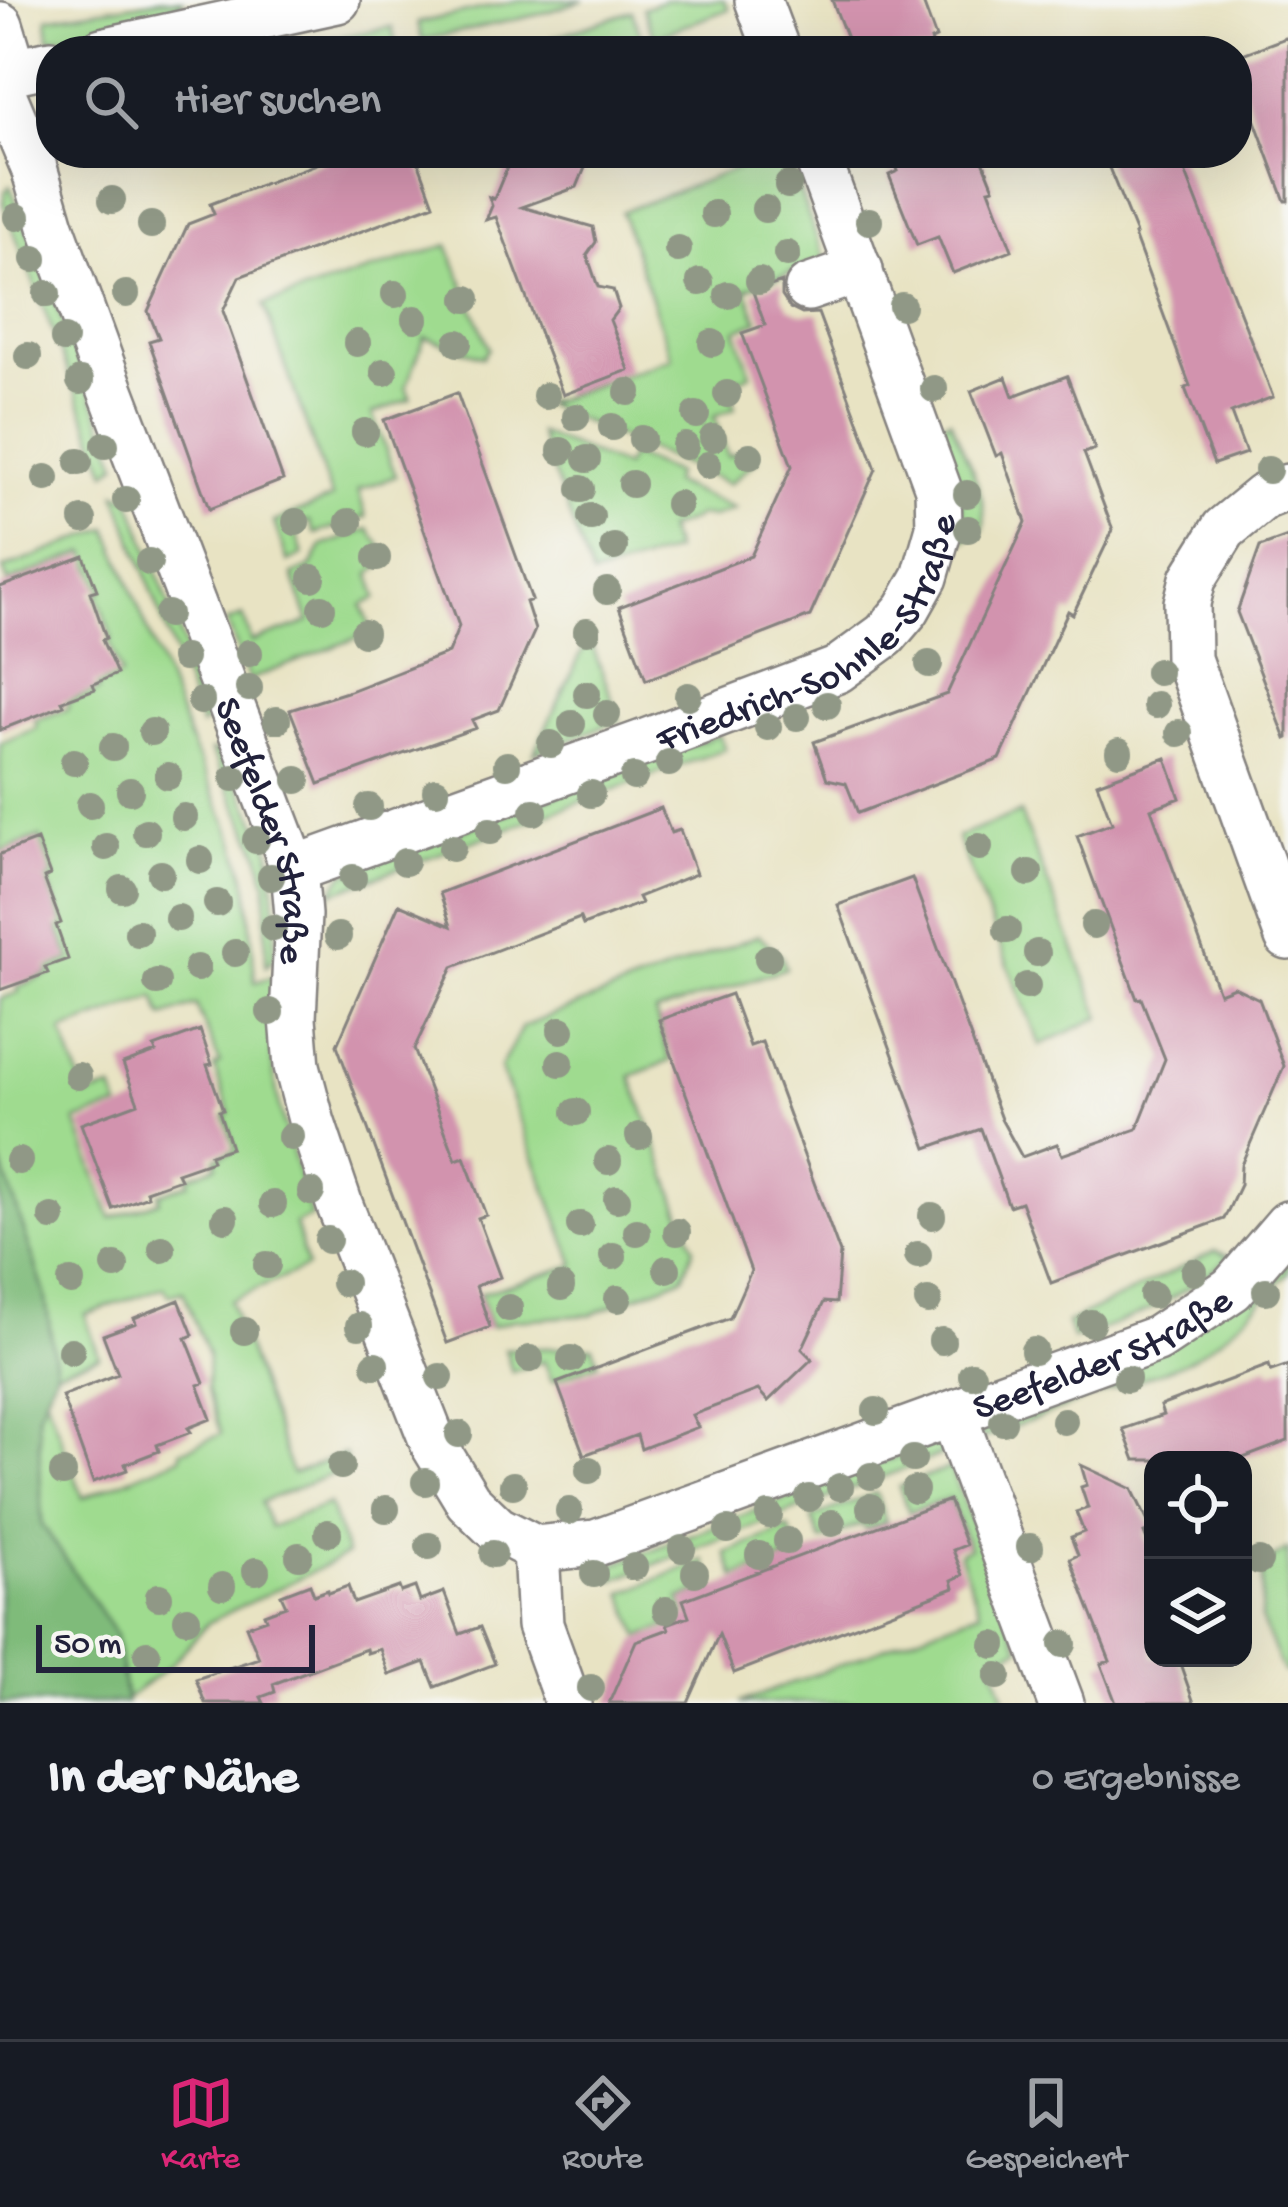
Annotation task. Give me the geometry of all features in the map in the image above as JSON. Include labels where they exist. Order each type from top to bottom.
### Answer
[{"type":"street","points":[[171,36],[337,0]]},
{"type":"street","points":[[758,0],[771,36]]},
{"type":"street","name":"Seefelder Straße","points":[[0,25],[51,226],[294,869],[298,915],[293,1018],[297,1066],[312,1123],[434,1445],[469,1501],[496,1529],[536,1549],[596,1543],[1157,1339],[1232,1289],[1288,1224]]},
{"type":"street","name":"Friedrich-Sohnle-Straße","points":[[294,869],[837,670],[884,635],[907,609],[925,577],[939,528],[938,488],[822,168]]},
{"type":"street","points":[[808,288],[860,270]]},
{"type":"street","points":[[1288,487],[1263,496],[1224,529],[1193,579],[1187,603],[1188,659],[1288,937]]},
{"type":"street","name":"Seefelder Straße","points":[[953,1414],[1061,1703]]},
{"type":"street","points":[[536,1549],[540,1625],[568,1703]]},
{"type":"green space","points":[[183,0],[177,14],[64,36],[49,36],[47,18]]},
{"type":"green space","points":[[520,0],[584,0],[440,36],[421,36],[418,23]]},
{"type":"green space","points":[[665,0],[724,0],[729,9],[654,36],[643,8]]},
{"type":"green space","points":[[632,11],[641,36],[557,36]]},
{"type":"green space","points":[[392,27],[394,36],[344,36]]},
{"type":"green space","points":[[738,168],[791,168],[825,260],[746,289],[758,321],[736,330],[751,374],[727,385],[735,408],[714,417],[728,456],[750,448],[757,460],[729,484],[543,404],[672,358],[621,212]]},
{"type":"green space","points":[[10,186],[118,463],[107,472],[3,203]]},
{"type":"green space","points":[[448,245],[489,348],[483,357],[425,337],[406,387],[411,399],[372,414],[396,476],[358,490],[366,517],[315,534],[309,521],[294,527],[303,555],[288,562],[274,522],[332,498],[264,305]]},
{"type":"green space","points":[[950,419],[983,504],[983,530],[962,542],[962,509],[936,425]]},
{"type":"green space","points":[[539,433],[625,467],[630,455],[675,473],[672,483],[735,509],[712,517],[697,516],[667,529],[674,551],[592,577]]},
{"type":"green space","points":[[116,493],[130,498],[210,718],[201,726]]},
{"type":"green space","points":[[108,528],[192,746],[235,841],[248,888],[255,982],[278,975],[271,1054],[279,1107],[311,1217],[295,1224],[307,1267],[230,1301],[292,1474],[344,1454],[348,1468],[261,1502],[270,1527],[329,1504],[347,1555],[209,1622],[171,1665],[126,1699],[115,1635],[42,1524],[38,1414],[45,1395],[83,1498],[181,1457],[181,1451],[221,1434],[207,1390],[208,1355],[183,1291],[169,1295],[164,1287],[85,1315],[99,1356],[56,1371],[45,1294],[0,1158],[0,999],[71,960],[58,928],[64,925],[47,879],[53,876],[40,837],[0,851],[0,743],[37,728],[35,720],[68,709],[67,702],[98,691],[98,686],[121,675],[97,594],[102,591],[86,552],[8,582],[3,569]],"holes":[[[155,997],[163,1017],[196,1005],[220,1063],[214,1067],[230,1113],[225,1116],[235,1150],[216,1158],[217,1165],[188,1177],[189,1183],[159,1194],[160,1201],[111,1218],[76,1121],[119,1107],[112,1089],[86,1096],[62,1031]]]},
{"type":"green space","points":[[369,529],[390,559],[370,574],[377,598],[362,605],[372,632],[249,680],[227,622],[243,616],[252,642],[309,622],[293,575],[311,567],[322,546]]},
{"type":"green space","points":[[589,637],[620,720],[534,753]]},
{"type":"green space","points":[[719,735],[725,749],[332,893],[343,874]]},
{"type":"green space","points":[[211,751],[222,752],[270,849],[276,916],[274,958],[266,966],[266,884],[259,853]]},
{"type":"green space","points":[[1020,813],[1101,1017],[1040,1045],[957,837]]},
{"type":"green space","points":[[759,935],[782,957],[786,968],[655,1013],[670,1061],[631,1076],[694,1248],[683,1277],[590,1315],[513,1320],[491,1327],[479,1294],[575,1265],[500,1068],[522,1027]]},
{"type":"green space","points":[[0,1158],[45,1294],[56,1371],[38,1414],[42,1524],[116,1635],[126,1703],[0,1703]]},
{"type":"green space","points":[[1216,1251],[1230,1257],[1175,1296],[1073,1339],[1067,1323]]},
{"type":"green space","points":[[1280,1259],[1288,1265],[1288,1273],[1238,1323],[1196,1355],[982,1439],[977,1426]]},
{"type":"green space","points":[[593,1347],[599,1363],[552,1381],[544,1361],[512,1372],[505,1349]]},
{"type":"green space","points":[[938,1441],[949,1449],[943,1454],[614,1580],[609,1566]]},
{"type":"green space","points":[[950,1468],[1020,1648],[992,1660],[1007,1703],[740,1703],[980,1611],[959,1553],[969,1548],[950,1498],[909,1512],[899,1487]]},
{"type":"green space","points":[[876,1493],[886,1522],[865,1529],[862,1524],[821,1541],[812,1518]]},
{"type":"green space","points":[[789,1528],[799,1554],[735,1577],[726,1553]]},
{"type":"green space","points":[[1288,1550],[1288,1673],[1283,1672],[1261,1619],[1263,1565]]},
{"type":"green space","points":[[704,1560],[713,1587],[680,1599],[685,1614],[640,1637],[623,1593]]},
{"type":"building","points":[[832,0],[922,0],[935,36],[846,36]]},
{"type":"building","points":[[1288,37],[1288,201],[1252,113],[1252,50]]},
{"type":"building","points":[[306,168],[421,168],[434,204],[239,277],[223,311],[283,480],[209,509],[149,341],[159,338],[148,311],[188,224],[214,214],[210,204]]},
{"type":"building","points":[[507,168],[585,168],[577,187],[522,207],[593,227],[596,242],[587,255],[598,287],[613,290],[619,308],[610,320],[629,370],[563,395],[496,217],[486,220],[492,206],[489,197],[494,199]]},
{"type":"building","points":[[986,168],[1012,250],[953,273],[938,237],[917,245],[889,175]]},
{"type":"building","points":[[1109,168],[1184,168],[1273,397],[1231,413],[1246,453],[1214,464]]},
{"type":"building","points":[[782,282],[782,296],[790,308],[802,314],[818,313],[876,469],[810,616],[646,680],[619,607],[751,556],[792,466],[742,333],[765,325],[753,292]]},
{"type":"building","points":[[1067,376],[1095,449],[1084,453],[1113,530],[1073,614],[1068,611],[1000,759],[858,813],[846,783],[827,779],[814,742],[947,694],[1026,522],[1002,453],[996,456],[971,391],[1006,377],[1013,396]]},
{"type":"building","points":[[457,393],[532,600],[526,602],[535,630],[499,710],[472,720],[476,728],[319,784],[290,710],[448,653],[459,626],[384,420]]},
{"type":"building","points":[[1288,537],[1286,739],[1237,612],[1260,547]]},
{"type":"building","points":[[84,556],[97,590],[90,592],[106,638],[102,640],[117,674],[93,684],[95,689],[62,701],[64,705],[0,730],[0,587]]},
{"type":"building","points":[[1166,758],[1180,798],[1151,809],[1219,993],[1234,987],[1259,999],[1284,1066],[1241,1165],[1240,1185],[1224,1219],[1051,1283],[1021,1202],[1009,1206],[981,1129],[927,1148],[838,905],[912,878],[1001,1119],[1022,1157],[1057,1144],[1062,1155],[1137,1129],[1165,1059],[1141,998],[1137,999],[1077,836],[1112,823],[1097,783]]},
{"type":"building","points":[[661,808],[671,833],[680,830],[696,874],[638,897],[641,903],[583,925],[580,918],[453,967],[414,1049],[456,1160],[464,1157],[486,1215],[478,1218],[500,1277],[476,1286],[490,1327],[447,1343],[337,1045],[399,904],[451,926],[440,893]]},
{"type":"building","points":[[37,840],[50,875],[44,878],[68,959],[45,967],[48,973],[0,990],[0,854]]},
{"type":"building","points":[[731,994],[750,1046],[762,1042],[840,1253],[836,1303],[824,1302],[802,1349],[812,1359],[768,1401],[758,1390],[692,1415],[698,1427],[641,1449],[637,1435],[584,1455],[557,1383],[730,1318],[751,1271],[659,1020]]},
{"type":"building","points":[[200,1030],[231,1148],[210,1155],[212,1161],[177,1173],[180,1179],[146,1191],[148,1196],[113,1209],[81,1124],[138,1103],[123,1064]]},
{"type":"building","points":[[179,1300],[193,1335],[186,1338],[204,1383],[198,1385],[211,1419],[157,1445],[159,1451],[125,1464],[127,1470],[93,1482],[62,1396],[118,1374],[103,1335]]},
{"type":"building","points":[[1269,1365],[1271,1371],[1288,1365],[1288,1441],[1252,1455],[1252,1451],[1144,1451],[1144,1460],[1135,1460],[1123,1429],[1163,1415],[1160,1406]]},
{"type":"building","points":[[1081,1465],[1132,1489],[1144,1514],[1144,1667],[1181,1667],[1194,1703],[1116,1703],[1101,1664],[1110,1661],[1070,1559],[1078,1555],[1071,1537],[1084,1532],[1076,1512],[1088,1508],[1081,1487],[1087,1485]]},
{"type":"building","points":[[949,1500],[966,1545],[953,1550],[963,1575],[952,1580],[954,1588],[734,1673],[719,1634],[688,1703],[609,1703],[636,1641],[689,1616],[683,1600]]},
{"type":"building","points":[[310,1584],[314,1595],[348,1586],[354,1603],[399,1587],[401,1592],[415,1587],[420,1601],[444,1592],[460,1634],[480,1627],[495,1664],[435,1687],[425,1662],[389,1675],[380,1649],[367,1653],[366,1649],[273,1684],[275,1692],[261,1697],[264,1703],[205,1703],[196,1679],[259,1658],[246,1626],[286,1606],[281,1595]]}]
